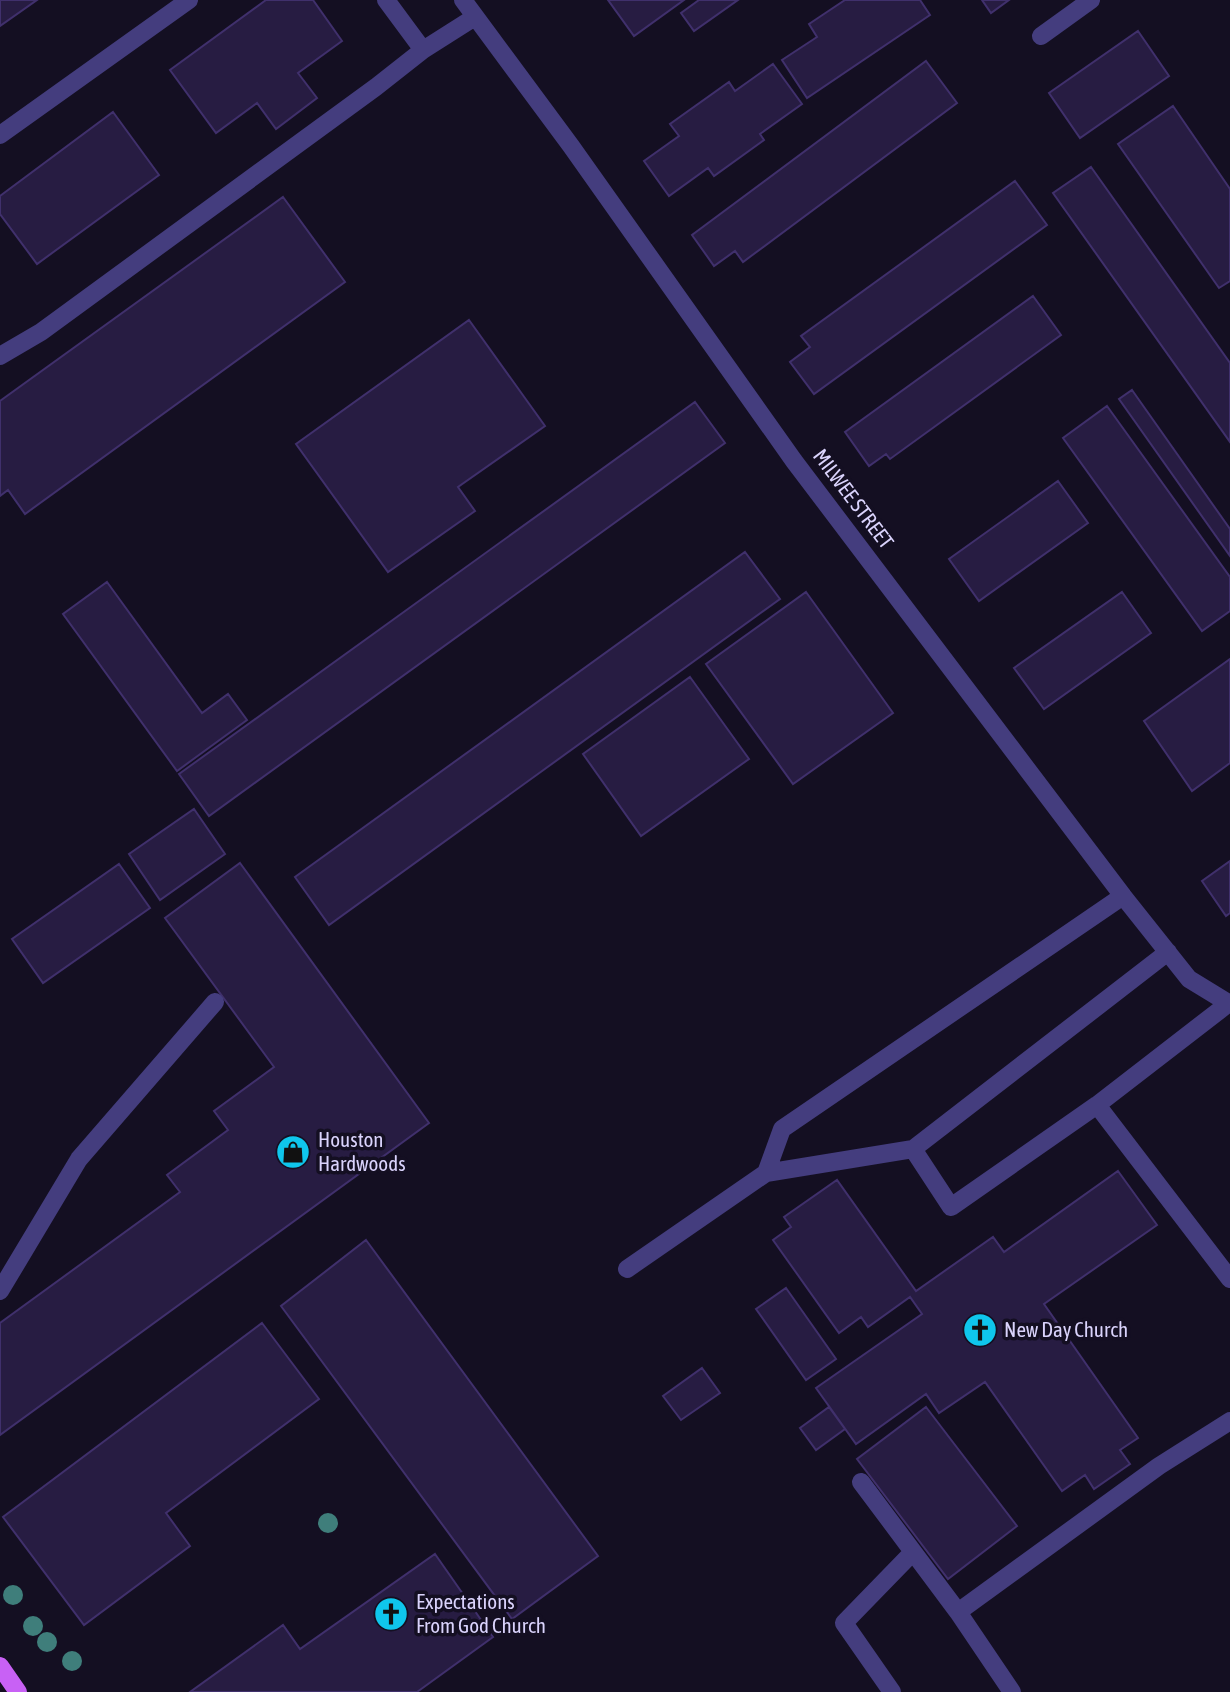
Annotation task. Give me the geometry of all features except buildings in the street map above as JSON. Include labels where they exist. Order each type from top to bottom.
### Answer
[{"type":"main road","points":[[0,1666],[18,1692]]},
{"type":"street","points":[[0,135],[189,0]]},
{"type":"street","points":[[386,0],[423,50]]},
{"type":"street","name":"MILWEE STREET","points":[[463,0],[571,146],[794,461],[1123,896],[1189,979],[1229,1003]]},
{"type":"street","points":[[1041,36],[1091,0]]},
{"type":"street","points":[[0,356],[41,332],[423,50],[475,17]]},
{"type":"street","points":[[766,1173],[782,1129],[1123,896]]},
{"type":"street","points":[[627,1269],[766,1173],[913,1149],[1168,952]]},
{"type":"street","points":[[0,1291],[79,1159],[215,1002]]},
{"type":"street","points":[[913,1149],[951,1207],[1097,1105],[1229,1003]]},
{"type":"street","points":[[1097,1105],[1230,1279]]},
{"type":"street","points":[[958,1612],[1159,1466],[1230,1421]]},
{"type":"street","points":[[861,1482],[958,1612],[1012,1692]]},
{"type":"street","points":[[892,1692],[844,1623],[913,1552]]},
{"type":"place","name":"Houston Hardwoods","points":[[293,1152]]},
{"type":"place","name":"New Day Church","points":[[980,1330]]},
{"type":"place","name":"Expectations From God Church","points":[[391,1614]]}]
